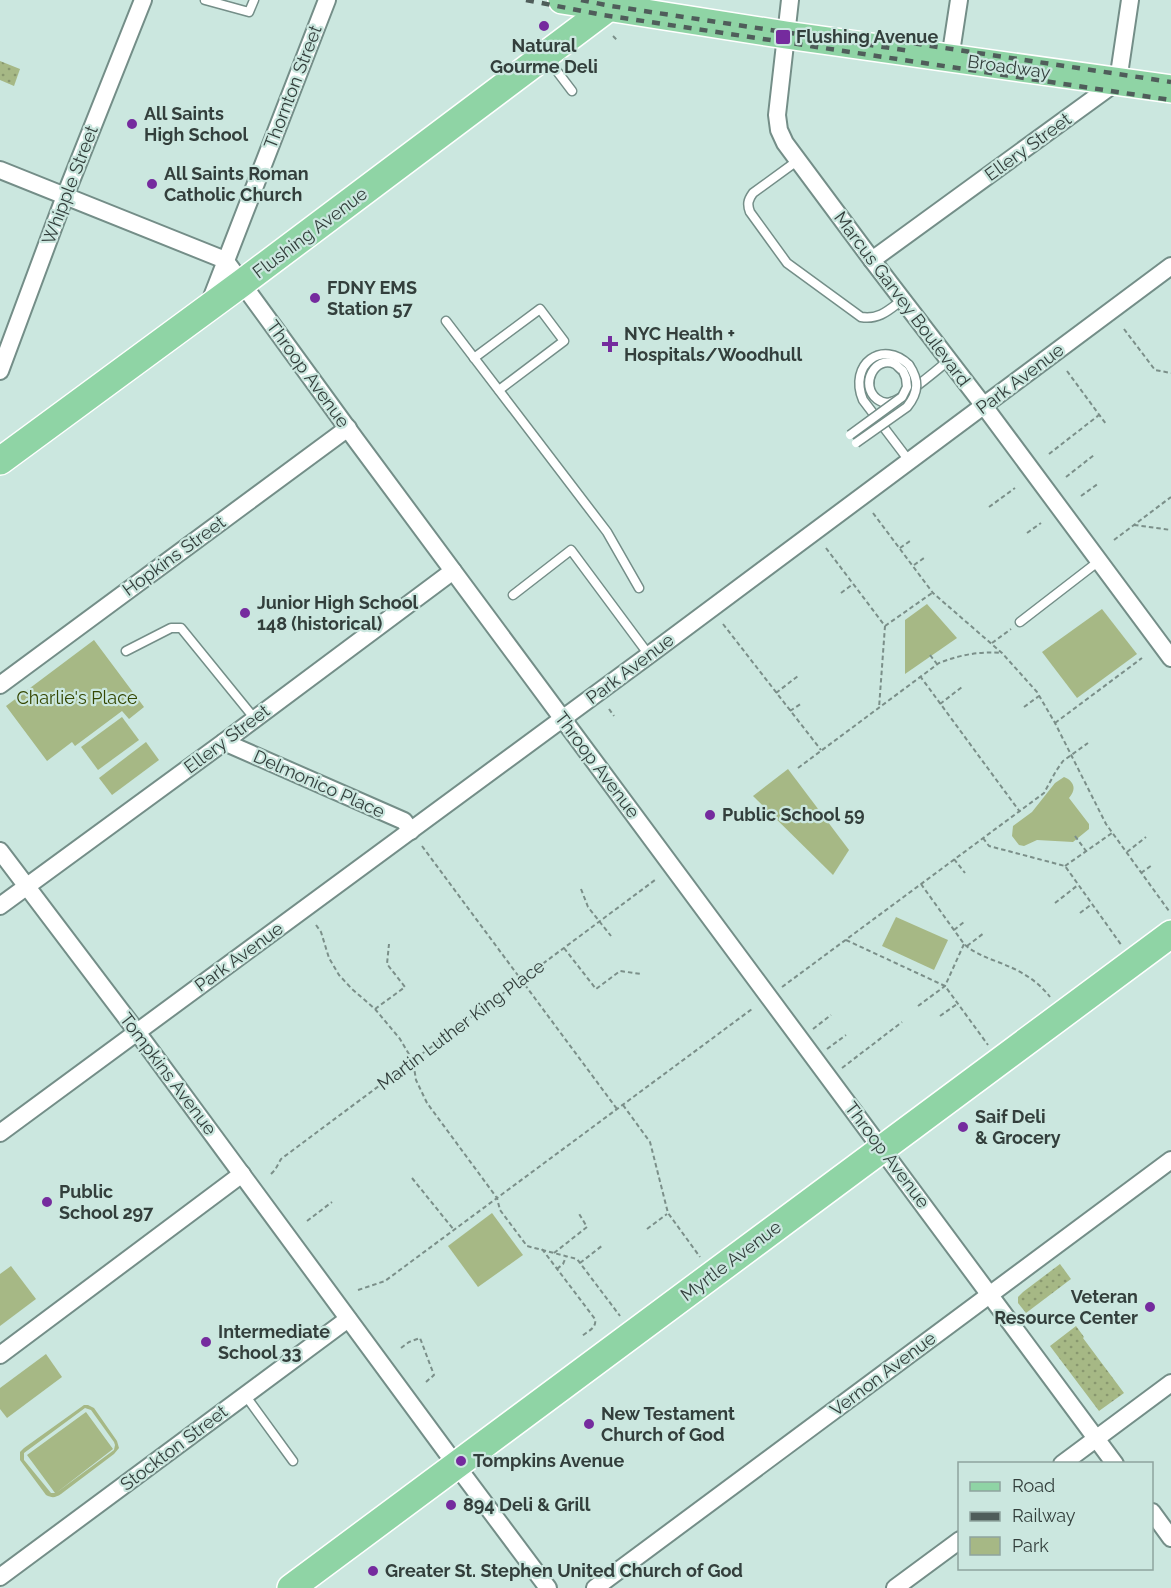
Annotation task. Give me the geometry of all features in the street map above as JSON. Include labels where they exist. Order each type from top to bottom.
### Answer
[{"type":"main road","name":"Broadway","points":[[564,0],[612,4],[786,35],[1171,89]]},
{"type":"main road","name":"Flushing Avenue","points":[[0,461],[243,284],[612,4]]},
{"type":"main road","name":"Myrtle Avenue","points":[[291,1588],[882,1149],[1170,923]]},
{"type":"street","name":"Whipple Street","points":[[0,371],[65,196],[143,0]]},
{"type":"street","name":"Thornton Street","points":[[208,309],[327,0]]},
{"type":"street","name":"Marcus Garvey Boulevard","points":[[790,0],[777,115],[779,130],[785,143],[1171,658]]},
{"type":"street","points":[[950,59],[959,0]]},
{"type":"street","points":[[1118,81],[1130,0]]},
{"type":"street","name":"Ellery Street","points":[[872,260],[1118,81]]},
{"type":"street","points":[[0,170],[225,260]]},
{"type":"street","name":"Throop Avenue","points":[[225,260],[1114,1462]]},
{"type":"street","name":"Park Avenue","points":[[0,1133],[910,462],[1171,266]]},
{"type":"street","name":"Hopkins Street","points":[[0,685],[348,428]]},
{"type":"street","name":"Ellery Street","points":[[0,906],[453,571]]},
{"type":"street","name":"Delmonico Place","points":[[224,742],[404,821],[411,831]]},
{"type":"street","name":"Tompkins Avenue","points":[[0,851],[137,1032],[548,1588]]},
{"type":"street","name":"Vernon Avenue","points":[[595,1588],[1171,1160]]},
{"type":"street","points":[[0,1355],[242,1174]]},
{"type":"street","name":"Stockton Street","points":[[0,1577],[348,1318]]},
{"type":"street","points":[[1065,1462],[1171,1383]]},
{"type":"street","points":[[1153,1513],[1171,1538]]},
{"type":"street","points":[[895,1588],[958,1541]]},
{"type":"lane","points":[[206,0],[227,3],[249,12],[254,0]]},
{"type":"lane","points":[[545,56],[572,91]]},
{"type":"lane","points":[[797,161],[753,193],[748,206],[787,263],[861,317],[879,317],[902,300]]},
{"type":"lane","points":[[474,358],[540,309],[564,341],[499,390]]},
{"type":"lane","points":[[446,321],[607,532],[639,588]]},
{"type":"lane","points":[[850,435],[902,397],[907,387],[906,368],[902,357],[891,354],[867,361],[858,380],[863,400],[910,462]]},
{"type":"lane","points":[[856,444],[907,407],[917,387],[916,381],[915,374],[906,368],[895,364],[884,364],[874,370],[869,377],[869,388],[874,397],[881,402],[891,402],[902,396],[949,360]]},
{"type":"lane","points":[[513,595],[571,550],[649,655]]},
{"type":"lane","points":[[1020,622],[1099,561]]},
{"type":"lane","points":[[126,651],[171,628],[182,628],[255,719]]},
{"type":"lane","points":[[245,1395],[293,1461]]},
{"type":"path","points":[[613,36],[617,40]]},
{"type":"path","points":[[1124,329],[1155,370],[1171,373]]},
{"type":"path","points":[[1067,371],[1106,424]]},
{"type":"path","points":[[1049,454],[1099,415]]},
{"type":"path","points":[[1066,477],[1094,455]]},
{"type":"path","points":[[1081,496],[1099,483]]},
{"type":"path","points":[[989,507],[1015,488]]},
{"type":"path","points":[[1114,540],[1171,497]]},
{"type":"path","points":[[873,513],[933,593],[992,643],[1040,696],[1106,824],[1142,873],[1170,923]]},
{"type":"path","points":[[1027,533],[1041,523]]},
{"type":"path","points":[[1134,525],[1171,530]]},
{"type":"path","points":[[900,549],[910,541]]},
{"type":"path","points":[[826,548],[885,626],[879,708]]},
{"type":"path","points":[[913,566],[924,558]]},
{"type":"path","points":[[841,593],[853,584]]},
{"type":"path","points":[[885,626],[933,593]]},
{"type":"path","points":[[992,643],[1020,622]]},
{"type":"path","points":[[723,624],[821,751]]},
{"type":"path","points":[[798,768],[937,664],[958,656],[983,652],[1002,653]]},
{"type":"path","points":[[930,655],[937,664]]},
{"type":"path","points":[[1055,723],[1142,658]]},
{"type":"path","points":[[776,693],[798,676]]},
{"type":"path","points":[[920,676],[1020,812]]},
{"type":"path","points":[[940,704],[962,687]]},
{"type":"path","points":[[1024,707],[1040,696]]},
{"type":"path","points":[[790,711],[802,703]]},
{"type":"path","points":[[609,709],[614,716]]},
{"type":"path","points":[[782,987],[1044,793],[1063,761],[1088,742]]},
{"type":"path","points":[[1065,866],[1112,832]]},
{"type":"path","points":[[1076,836],[1086,851]]},
{"type":"path","points":[[1126,852],[1146,837]]},
{"type":"path","points":[[983,838],[989,846],[1065,866],[1122,946]]},
{"type":"path","points":[[422,846],[618,1109]]},
{"type":"path","points":[[954,859],[965,873]]},
{"type":"path","points":[[1142,873],[1152,865]]},
{"type":"path","name":"Martin Luther King Place","points":[[272,1173],[281,1159],[656,880]]},
{"type":"path","points":[[921,884],[965,945],[973,952],[1029,977],[1043,988],[1051,999]]},
{"type":"path","points":[[1055,903],[1078,885]]},
{"type":"path","points":[[581,889],[588,907],[611,936]]},
{"type":"path","points":[[1080,913],[1092,904]]},
{"type":"path","points":[[954,930],[964,922]]},
{"type":"path","points":[[316,925],[321,932],[329,958],[339,975],[375,1009],[400,1039],[413,1061],[416,1080],[427,1103],[497,1198],[500,1210],[527,1246],[577,1259],[621,1317]]},
{"type":"path","points":[[918,1006],[945,986],[965,945],[984,933]]},
{"type":"path","points":[[846,940],[945,986],[988,1045]]},
{"type":"path","points":[[375,1009],[405,987],[387,964],[388,944]]},
{"type":"path","points":[[564,948],[596,989],[620,971],[641,974]]},
{"type":"path","points":[[940,1016],[957,1004]]},
{"type":"path","points":[[358,1290],[385,1281],[752,1010]]},
{"type":"path","points":[[813,1029],[831,1015]]},
{"type":"path","points":[[842,1068],[902,1022]]},
{"type":"path","points":[[828,1049],[846,1035]]},
{"type":"path","points":[[623,1105],[650,1142],[668,1213],[700,1257]]},
{"type":"path","points":[[412,1178],[454,1230]]},
{"type":"path","points":[[307,1221],[332,1202]]},
{"type":"path","points":[[554,1253],[587,1227],[578,1212]]},
{"type":"path","points":[[648,1229],[668,1213]]},
{"type":"path","points":[[580,1263],[603,1245]]},
{"type":"path","points":[[542,1250],[595,1319],[594,1327],[582,1336]]},
{"type":"path","points":[[557,1269],[567,1256]]},
{"type":"path","points":[[401,1348],[408,1342],[420,1338],[434,1376],[426,1382]]},
{"type":"green space","points":[[0,61],[20,69],[14,86],[0,80]]},
{"type":"green space","points":[[927,604],[957,638],[905,674],[905,620]]},
{"type":"green space","points":[[1102,609],[1137,654],[1077,698],[1042,652]]},
{"type":"green space","name":"Charlie's Place","points":[[94,640],[144,707],[129,719],[122,711],[75,746],[72,742],[47,761],[6,706]]},
{"type":"green space","points":[[122,717],[139,740],[98,770],[81,747]]},
{"type":"green space","points":[[146,742],[159,760],[112,795],[99,778]]},
{"type":"green space","points":[[788,769],[849,850],[833,875],[753,796]]},
{"type":"green space","points":[[1064,777],[1072,783],[1074,788],[1069,798],[1089,824],[1089,829],[1073,842],[1037,840],[1024,846],[1019,845],[1012,836],[1013,826],[1032,812],[1055,783]]},
{"type":"green space","points":[[896,917],[948,940],[934,970],[882,946]]},
{"type":"green space","points":[[492,1213],[523,1255],[478,1287],[448,1246]]},
{"type":"green space","points":[[1060,1264],[1071,1279],[1026,1313],[1018,1303],[1018,1297]]},
{"type":"green space","points":[[11,1266],[36,1299],[0,1326],[0,1274]]},
{"type":"green space","points":[[1076,1326],[1124,1393],[1099,1411],[1050,1346]]},
{"type":"green space","points":[[46,1354],[62,1377],[7,1418],[0,1409],[0,1388]]},
{"type":"green space","points":[[84,1405],[88,1405],[94,1408],[117,1441],[119,1448],[61,1494],[50,1497],[46,1495],[20,1460],[20,1452]],"holes":[[[85,1408],[91,1410],[114,1442],[114,1450],[56,1493],[113,1449],[86,1412],[27,1455],[55,1493],[51,1493],[24,1460],[24,1453]]]},
{"type":"railway","points":[[526,0],[603,15],[1171,100]]},
{"type":"railway","points":[[581,0],[910,51]]},
{"type":"railway","points":[[898,41],[1171,82]]},
{"type":"place","name":"Natural Gourme Deli","points":[[544,26]]},
{"type":"place","name":"Flushing Avenue","points":[[783,37]]},
{"type":"place","name":"All Saints High School","points":[[132,124]]},
{"type":"place","name":"All Saints Roman Catholic Church","points":[[152,184]]},
{"type":"place","name":"FDNY EMS Station 57","points":[[315,298]]},
{"type":"place","name":"NYC Health + Hospitals/Woodhull","points":[[610,344]]},
{"type":"place","name":"Junior High School 148 (historical)","points":[[245,613]]},
{"type":"place","name":"Public School 59","points":[[710,815]]},
{"type":"place","name":"Saif Deli & Grocery","points":[[963,1127]]},
{"type":"place","name":"Public School 297","points":[[47,1202]]},
{"type":"place","name":"Veteran Resource Center","points":[[1150,1307]]},
{"type":"place","name":"Intermediate School 33","points":[[206,1342]]},
{"type":"place","name":"New Testament Church of God","points":[[589,1424]]},
{"type":"place","name":"Tompkins Avenue","points":[[461,1461]]},
{"type":"place","name":"894 Deli & Grill","points":[[451,1505]]},
{"type":"place","name":"Greater St. Stephen United Church of God","points":[[373,1571]]}]
